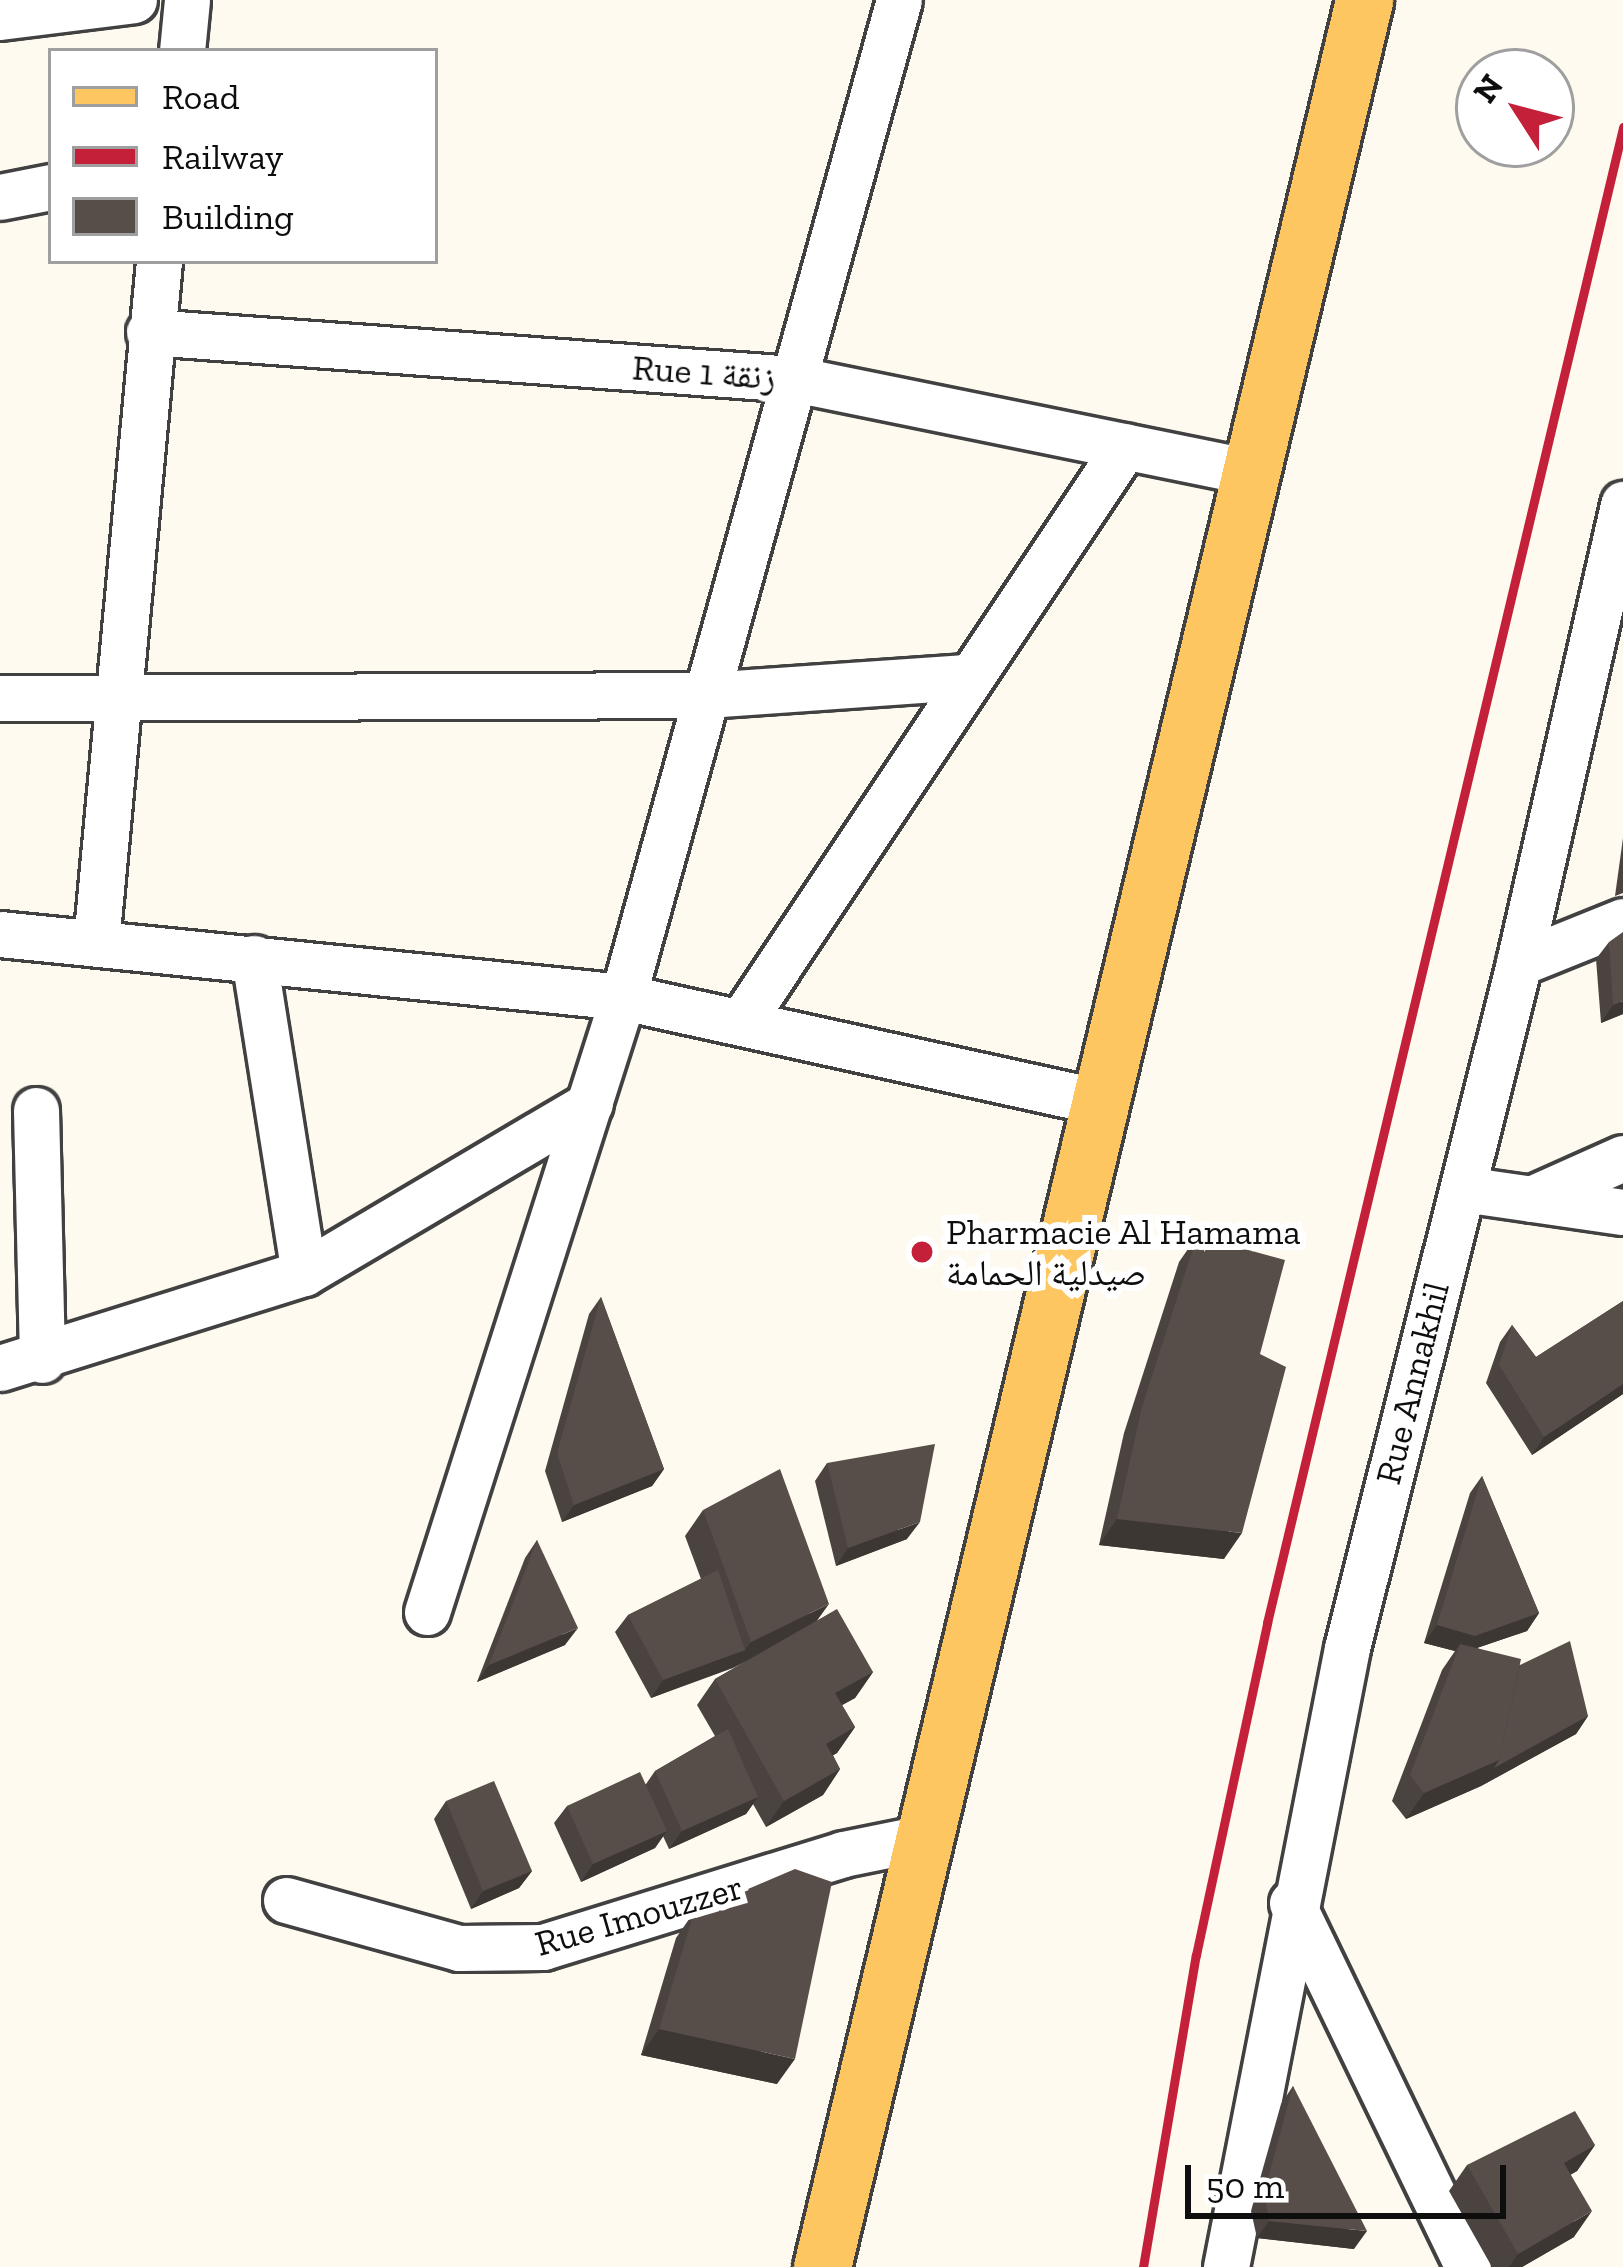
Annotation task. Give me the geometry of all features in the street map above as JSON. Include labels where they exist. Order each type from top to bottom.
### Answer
[{"type":"main road","points":[[822,2267],[1096,1101],[1364,0]]},
{"type":"street","points":[[0,17],[134,0]]},
{"type":"street","points":[[182,48],[187,0]]},
{"type":"street","points":[[427,1612],[623,997],[898,0]]},
{"type":"street","points":[[0,197],[48,188]]},
{"type":"street","points":[[96,943],[113,695],[159,264]]},
{"type":"street","name":"Rue 1 زنقة","points":[[149,332],[794,379],[1252,472]]},
{"type":"street","points":[[744,1018],[965,677],[1125,446]]},
{"type":"street","name":"Rue Annakhil","points":[[1226,2267],[1292,1904],[1389,1472],[1519,963],[1623,504]]},
{"type":"street","points":[[0,698],[707,695],[965,677]]},
{"type":"street","points":[[1519,963],[1623,921]]},
{"type":"street","points":[[0,934],[623,997],[744,1018],[1096,1101]]},
{"type":"street","points":[[254,958],[304,1274]]},
{"type":"street","points":[[36,1110],[21,1364],[304,1274],[590,1104]]},
{"type":"street","points":[[1531,1199],[1623,1158]]},
{"type":"street","points":[[1463,1189],[1623,1212]]},
{"type":"street","name":"Rue Imouzzer","points":[[286,1900],[459,1948],[543,1947],[843,1854],[922,1838]]},
{"type":"street","points":[[1292,1904],[1468,2267]]},
{"type":"building","points":[[1623,932],[1623,1001],[1613,1005],[1609,942]]},
{"type":"building","points":[[1197,1236],[1285,1260],[1260,1354],[1286,1367],[1242,1533],[1117,1519],[1142,1407]]},
{"type":"building","points":[[601,1297],[664,1469],[574,1505],[557,1453]]},
{"type":"building","points":[[1623,1301],[1623,1384],[1544,1437],[1499,1365],[1512,1325],[1536,1357]]},
{"type":"building","points":[[935,1444],[920,1522],[848,1548],[827,1463]]},
{"type":"building","points":[[780,1469],[829,1604],[751,1642],[703,1510]]},
{"type":"building","points":[[1482,1476],[1539,1613],[1475,1636],[1437,1625]]},
{"type":"building","points":[[537,1540],[578,1628],[489,1665]]},
{"type":"building","points":[[718,1570],[745,1650],[663,1680],[628,1615]]},
{"type":"building","points":[[837,1609],[873,1672],[835,1693],[855,1727],[826,1744],[840,1769],[784,1801],[715,1679]]},
{"type":"building","points":[[1570,1641],[1588,1716],[1494,1768],[1520,1665]]},
{"type":"building","points":[[1460,1644],[1521,1659],[1499,1760],[1424,1793],[1410,1775]]},
{"type":"building","points":[[728,1729],[758,1797],[682,1831],[655,1771]]},
{"type":"building","points":[[640,1772],[667,1831],[593,1864],[567,1806]]},
{"type":"building","points":[[494,1781],[532,1871],[483,1891],[446,1801]]},
{"type":"building","points":[[795,1869],[832,1882],[795,2059],[659,2029],[694,1912]]},
{"type":"building","points":[[1293,2086],[1367,2231],[1269,2221],[1264,2193]]},
{"type":"building","points":[[1575,2111],[1595,2145],[1564,2163],[1592,2211],[1518,2254],[1467,2165]]},
{"type":"railway","points":[[1143,2267],[1196,1955],[1267,1623],[1623,127]]},
{"type":"place","name":"Pharmacie Al Hamama صيدلية الحمامة","points":[[922,1252]]}]
